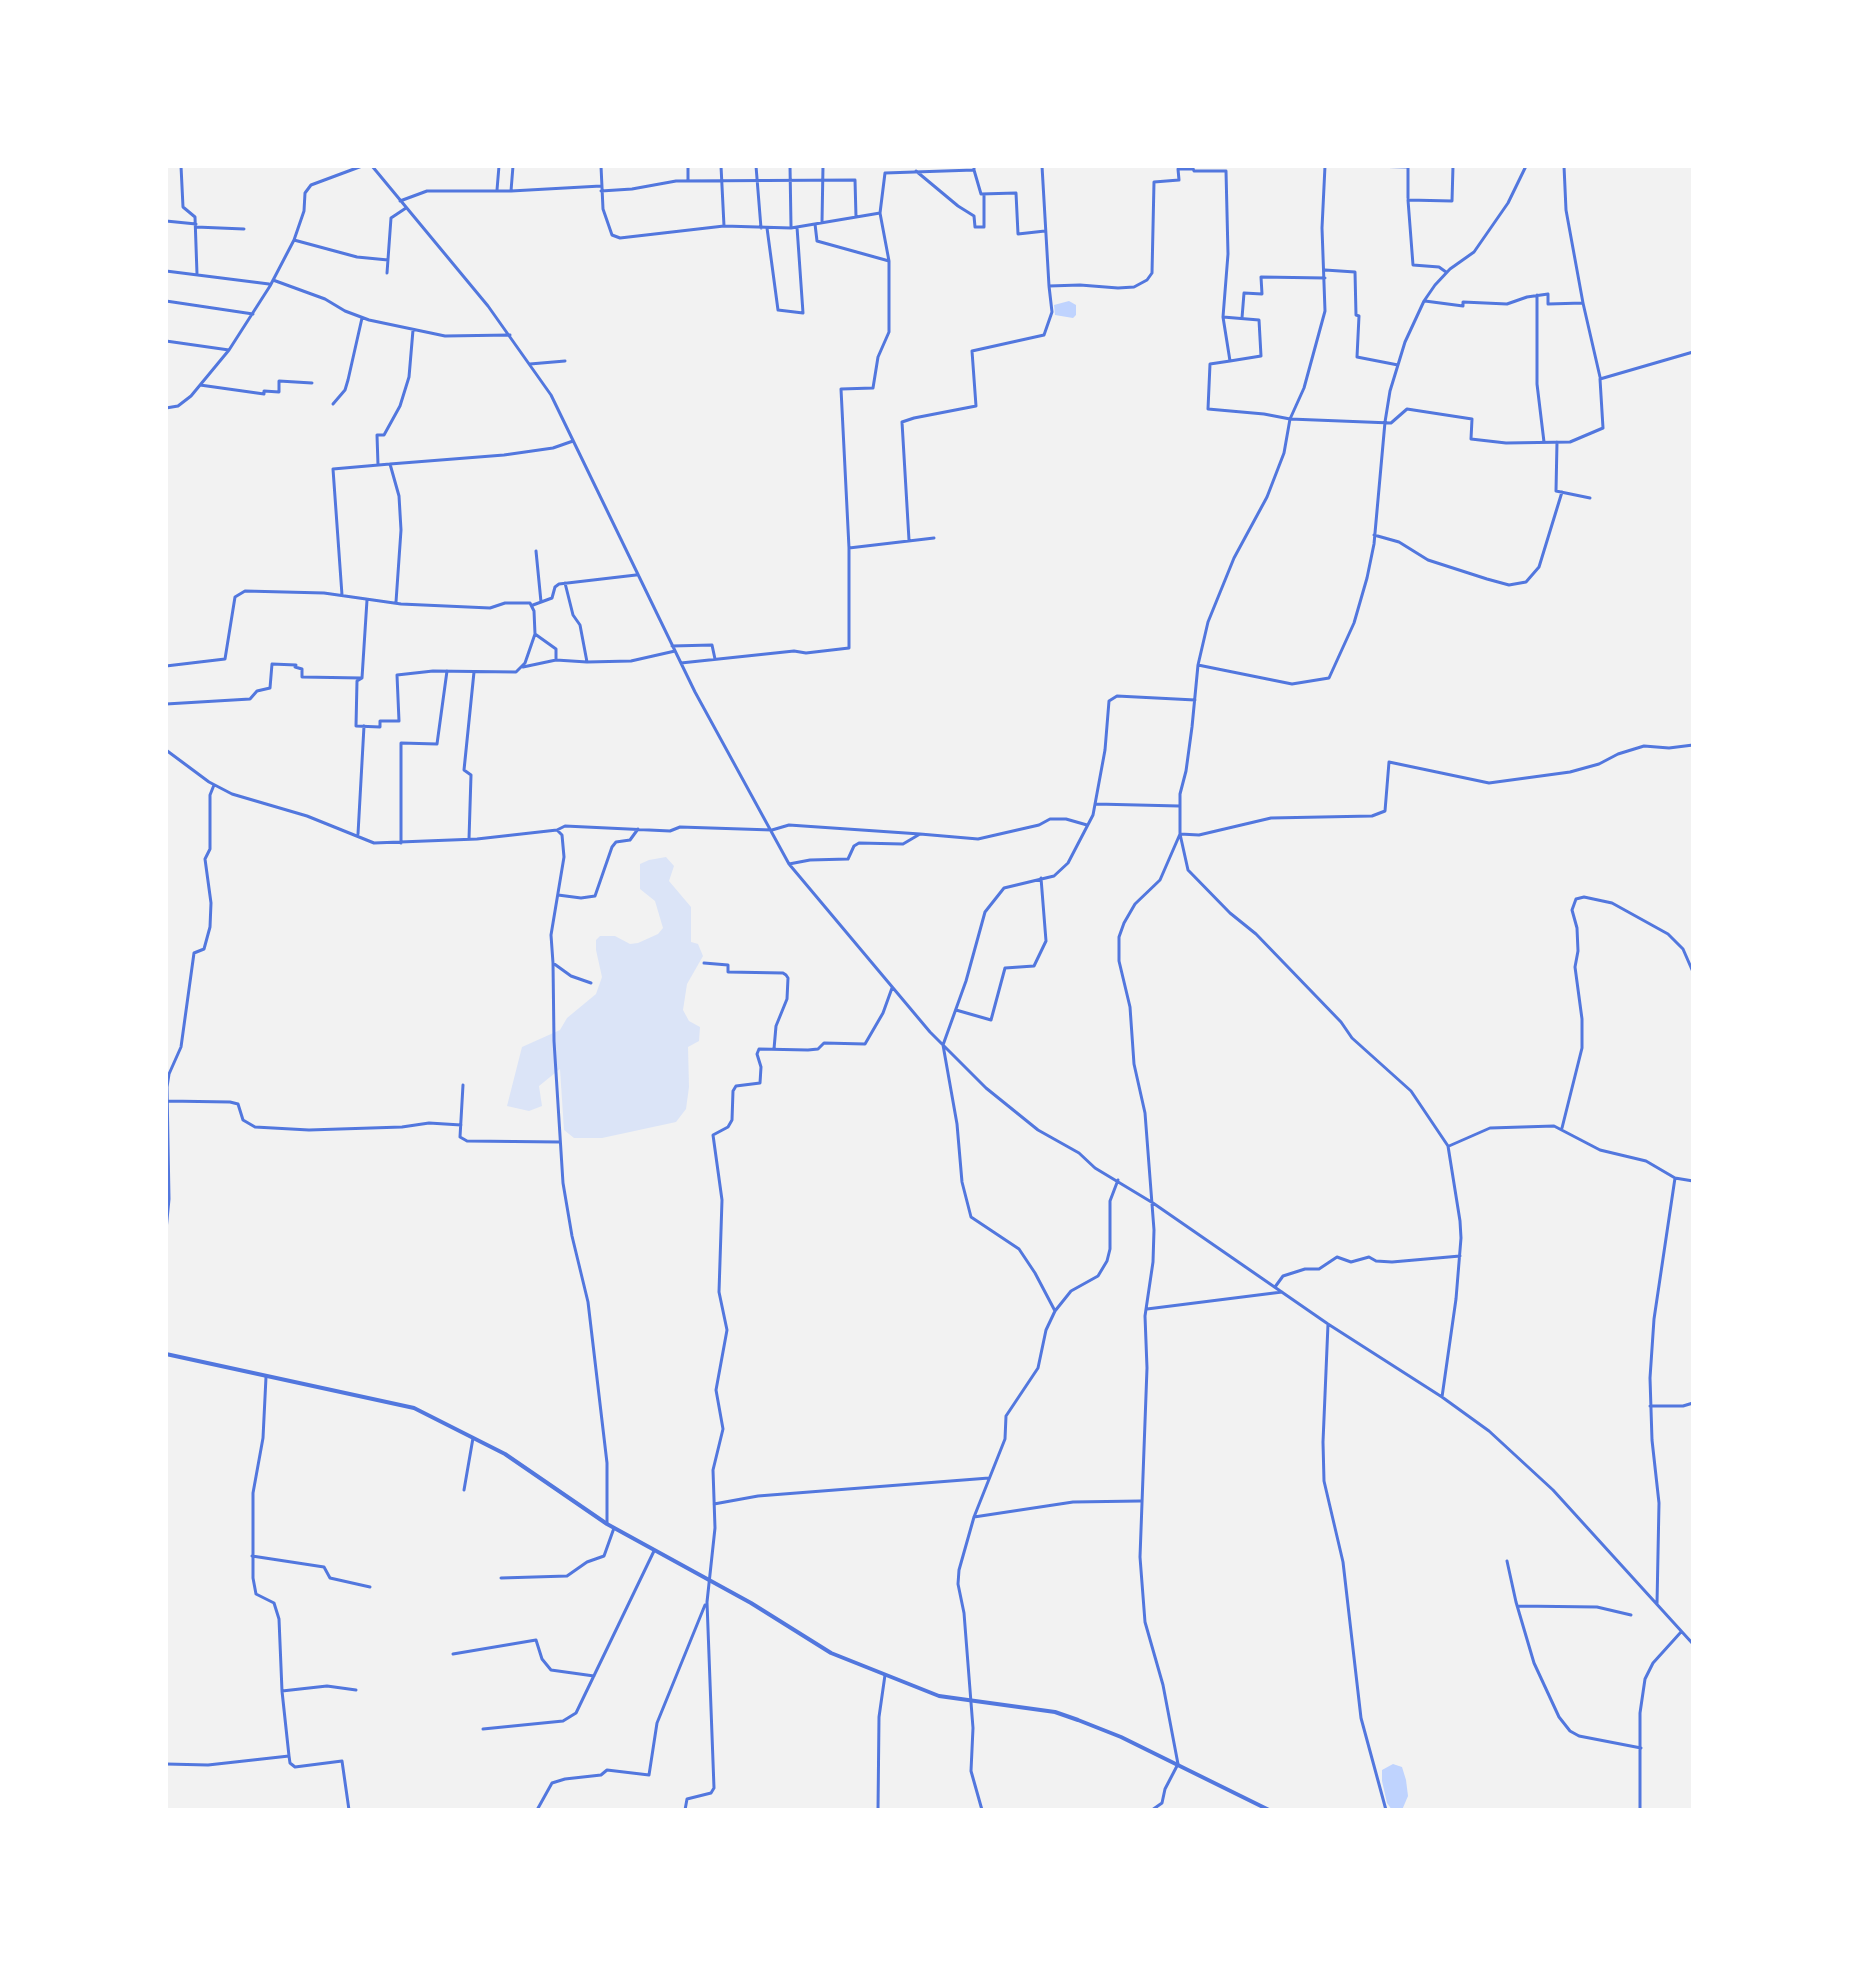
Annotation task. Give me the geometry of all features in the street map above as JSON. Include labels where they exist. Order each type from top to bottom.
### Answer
[{"type":"street","points":[[181,166],[183,207],[195,217],[197,274]]},
{"type":"street","points":[[166,408],[178,406],[200,385],[253,314],[294,240],[304,211],[305,193],[311,185],[362,166]]},
{"type":"street","points":[[372,166],[510,335],[551,395],[672,646],[789,864],[892,988],[986,1088],[1038,1130],[1079,1153],[1095,1168],[1153,1203],[1328,1324],[1442,1397],[1523,1460],[1693,1644]]},
{"type":"street","points":[[497,192],[499,166]]},
{"type":"street","points":[[511,191],[513,166]]},
{"type":"street","points":[[601,166],[603,209],[614,237],[724,226],[791,228],[880,213]]},
{"type":"street","points":[[688,166],[688,181]]},
{"type":"street","points":[[721,166],[724,226]]},
{"type":"street","points":[[756,166],[761,228]]},
{"type":"street","points":[[790,166],[791,228]]},
{"type":"street","points":[[822,222],[823,166]]},
{"type":"street","points":[[909,540],[902,422],[976,406],[972,351],[1044,335],[1052,312],[1042,166]]},
{"type":"street","points":[[1325,166],[1322,228],[1325,311],[1304,388],[1290,419],[1284,453],[1267,497],[1234,558],[1208,622],[1198,665],[1179,806],[1180,834],[1188,870],[1230,913],[1256,934],[1341,1022],[1352,1038],[1411,1091],[1448,1146],[1460,1221],[1460,1256],[1442,1397]]},
{"type":"street","points":[[1369,166],[1408,167],[1413,265],[1439,267],[1446,272]]},
{"type":"street","points":[[1408,200],[1452,201],[1453,166]]},
{"type":"street","points":[[1198,665],[1292,684],[1329,678],[1354,623],[1367,578],[1385,422],[1405,342],[1424,301],[1446,272],[1474,252],[1508,203],[1526,166]]},
{"type":"street","points":[[1223,317],[1259,320],[1261,356],[1210,364],[1208,409],[1290,419],[1391,423],[1407,409],[1472,419],[1471,439],[1506,443],[1570,442],[1602,430],[1604,418],[1600,379],[1566,210],[1564,166]]},
{"type":"street","points":[[681,663],[849,648],[849,548],[841,389],[873,388],[878,357],[889,332],[889,261],[880,213],[885,173],[974,168],[981,194],[1016,193],[1018,234],[1045,231]]},
{"type":"street","points":[[1049,286],[1118,288],[1134,287],[1147,280],[1152,273],[1154,182],[1179,180],[1178,168],[1226,171],[1228,254],[1223,317],[1230,361]]},
{"type":"street","points":[[916,171],[974,216],[975,227],[984,227],[984,194]]},
{"type":"street","points":[[400,201],[427,191],[632,189],[676,181],[855,180],[856,217]]},
{"type":"street","points":[[387,273],[391,218],[406,208]]},
{"type":"street","points":[[166,221],[244,229]]},
{"type":"street","points":[[815,223],[817,241],[889,261]]},
{"type":"street","points":[[767,228],[778,310],[803,313],[797,227]]},
{"type":"street","points":[[294,240],[357,257],[388,260]]},
{"type":"street","points":[[166,250],[166,269],[272,282],[325,299],[362,318],[445,336],[510,335]]},
{"type":"street","points":[[1325,270],[1355,272],[1356,315],[1359,316],[1357,357],[1398,365]]},
{"type":"street","points":[[1242,318],[1244,293],[1262,294],[1261,277],[1325,278]]},
{"type":"street","points":[[1424,301],[1463,306],[1463,302],[1507,304],[1548,294],[1548,304],[1583,303]]},
{"type":"street","points":[[1537,295],[1537,384],[1544,442]]},
{"type":"street","points":[[166,301],[253,314]]},
{"type":"street","points":[[333,404],[345,390],[362,318]]},
{"type":"street","points":[[378,465],[377,435],[384,435],[400,406],[409,377],[413,330]]},
{"type":"street","points":[[166,341],[229,350]]},
{"type":"street","points":[[1600,379],[1693,352]]},
{"type":"street","points":[[530,364],[565,361]]},
{"type":"street","points":[[200,385],[264,394],[264,391],[279,392],[279,381],[312,383]]},
{"type":"street","points":[[342,596],[333,469],[504,455],[553,448],[573,441]]},
{"type":"street","points":[[1557,442],[1556,491],[1590,498]]},
{"type":"street","points":[[390,464],[399,496],[401,530],[396,603]]},
{"type":"street","points":[[1374,535],[1399,542],[1428,560],[1487,579],[1509,585],[1526,582],[1539,567],[1562,492]]},
{"type":"street","points":[[849,548],[934,538]]},
{"type":"street","points":[[536,551],[541,602]]},
{"type":"street","points":[[166,666],[225,659],[235,597],[240,593],[324,593],[396,603],[490,608],[505,603],[533,605],[552,598],[555,587],[565,583],[636,575]]},
{"type":"street","points":[[565,583],[573,615],[580,625],[587,662]]},
{"type":"street","points":[[367,599],[361,678],[357,681],[356,726],[380,727],[380,721],[399,721],[397,675],[447,671],[516,672],[523,667],[556,660],[631,661],[675,651]]},
{"type":"street","points":[[523,667],[535,634],[533,605]]},
{"type":"street","points":[[535,634],[556,649],[556,660]]},
{"type":"street","points":[[672,646],[712,645],[715,659]]},
{"type":"street","points":[[166,704],[250,699],[257,691],[270,688],[272,664],[296,665],[302,669],[302,677],[361,678]]},
{"type":"street","points":[[401,843],[401,743],[437,744],[447,671]]},
{"type":"street","points":[[469,839],[471,775],[464,770],[474,672]]},
{"type":"street","points":[[1055,1311],[1019,1249],[974,1222],[966,1207],[957,1124],[943,1045],[985,912],[1004,888],[1054,876],[1068,863],[1087,825],[1096,804],[1109,701],[1117,696],[1195,700]]},
{"type":"street","points":[[358,836],[364,726]]},
{"type":"street","points":[[1180,834],[1199,835],[1271,818],[1372,816],[1385,811],[1389,762],[1489,783],[1590,768],[1644,746],[1669,748],[1693,745]]},
{"type":"street","points":[[166,750],[214,785],[232,794],[286,809],[374,843],[469,839],[557,830],[565,826],[670,831],[680,827],[772,830],[789,825],[978,839],[1039,825],[1050,819],[1087,825]]},
{"type":"street","points":[[166,1230],[169,1199],[166,1101],[169,1074],[181,1047],[194,953],[204,949],[210,927],[211,903],[205,859],[210,849],[210,795],[214,785]]},
{"type":"street","points":[[1096,804],[1179,806]]},
{"type":"street","points":[[557,895],[595,896],[612,847],[616,842],[630,840],[638,829]]},
{"type":"street","points":[[557,830],[562,835],[564,846],[551,935],[560,1142],[572,1236],[588,1302],[607,1463],[607,1524]]},
{"type":"street","points":[[789,864],[848,859],[854,846],[859,843],[903,844],[920,834]]},
{"type":"street","points":[[1152,1810],[1162,1803],[1165,1789],[1178,1764],[1163,1685],[1145,1622],[1140,1557],[1146,1309],[1154,1247],[1153,1203],[1145,1113],[1134,1064],[1130,1007],[1118,947],[1124,923],[1140,898],[1160,880],[1180,834]]},
{"type":"street","points":[[956,1010],[991,1020],[1005,968],[1034,966],[1046,941],[1041,878]]},
{"type":"street","points":[[1562,1128],[1582,1048],[1582,1019],[1575,967],[1577,928],[1572,910],[1576,899],[1584,897],[1612,903],[1668,934],[1683,949],[1693,972]]},
{"type":"street","points":[[553,963],[571,976],[591,983]]},
{"type":"street","points":[[704,963],[728,965],[728,972],[786,975],[787,999],[776,1026],[774,1049]]},
{"type":"street","points":[[685,1810],[687,1799],[711,1793],[714,1788],[707,1602],[715,1528],[713,1470],[723,1429],[716,1390],[727,1330],[719,1292],[722,1200],[713,1135],[728,1127],[732,1120],[736,1086],[760,1083],[759,1049],[818,1049],[824,1043],[865,1044],[883,1013],[892,988]]},
{"type":"street","points":[[463,1085],[460,1137],[467,1141],[560,1142]]},
{"type":"street","points":[[166,1101],[238,1104],[243,1120],[255,1127],[309,1130],[402,1127],[429,1123],[461,1125]]},
{"type":"street","points":[[1448,1146],[1490,1128],[1540,1125],[1562,1128],[1600,1150],[1646,1161],[1675,1178],[1693,1181]]},
{"type":"street","points":[[1657,1607],[1659,1503],[1650,1406],[1654,1319],[1675,1178]]},
{"type":"street","points":[[982,1810],[971,1771],[973,1728],[958,1576],[974,1517],[1005,1439],[1006,1416],[1038,1368],[1046,1330],[1061,1300],[1098,1276],[1107,1261],[1110,1201],[1118,1180]]},
{"type":"street","points":[[1275,1287],[1283,1276],[1305,1269],[1319,1269],[1337,1257],[1351,1262],[1369,1257],[1376,1261],[1392,1262],[1460,1256]]},
{"type":"street","points":[[1146,1309],[1282,1292]]},
{"type":"street","points":[[1328,1324],[1324,1481],[1343,1562],[1361,1718],[1386,1810]]},
{"type":"street","points":[[166,1354],[414,1408],[505,1454],[607,1524],[708,1578],[831,1653],[939,1696],[1055,1712],[1121,1737],[1269,1810]]},
{"type":"street","points":[[266,1376],[263,1438],[253,1493],[252,1556],[256,1594],[274,1603],[279,1619],[282,1691],[290,1763],[295,1767],[342,1761],[349,1810]]},
{"type":"street","points":[[1650,1406],[1693,1403]]},
{"type":"street","points":[[464,1490],[473,1438]]},
{"type":"street","points":[[714,1504],[758,1496],[990,1477]]},
{"type":"street","points":[[974,1517],[1073,1502],[1140,1501]]},
{"type":"street","points":[[501,1578],[567,1576],[587,1562],[604,1556],[614,1528]]},
{"type":"street","points":[[483,1729],[563,1721],[576,1713],[654,1551]]},
{"type":"street","points":[[252,1556],[324,1567],[330,1578],[370,1587]]},
{"type":"street","points":[[1507,1561],[1534,1663],[1566,1726],[1579,1736],[1641,1748]]},
{"type":"street","points":[[537,1810],[552,1783],[601,1775],[607,1770],[649,1775],[657,1723],[707,1602]]},
{"type":"street","points":[[1518,1606],[1586,1606],[1631,1615]]},
{"type":"street","points":[[1640,1810],[1640,1713],[1645,1679],[1653,1663],[1681,1632]]},
{"type":"street","points":[[453,1654],[536,1640],[542,1659],[551,1670],[594,1676]]},
{"type":"street","points":[[878,1810],[877,1753],[885,1675]]},
{"type":"street","points":[[282,1691],[327,1686],[356,1690]]},
{"type":"street","points":[[166,1764],[208,1765],[289,1756]]},
{"type":"shaded area","points":[[666,857],[674,866],[669,881],[691,907],[691,942],[698,944],[703,956],[687,984],[683,1010],[689,1021],[700,1027],[699,1041],[688,1047],[686,1109],[676,1122],[602,1138],[574,1138],[564,1130],[560,1069],[539,1086],[542,1106],[529,1111],[507,1106],[522,1047],[560,1030],[567,1018],[596,994],[602,977],[596,950],[596,940],[600,936],[615,936],[630,944],[638,943],[658,934],[663,928],[655,901],[640,889],[640,864]]},
{"type":"water","points":[[1069,301],[1076,305],[1073,318],[1055,315],[1054,305]]},
{"type":"water","points":[[1393,1764],[1402,1767],[1406,1780],[1408,1796],[1402,1810],[1392,1810],[1387,1803],[1382,1781],[1382,1770]]}]
